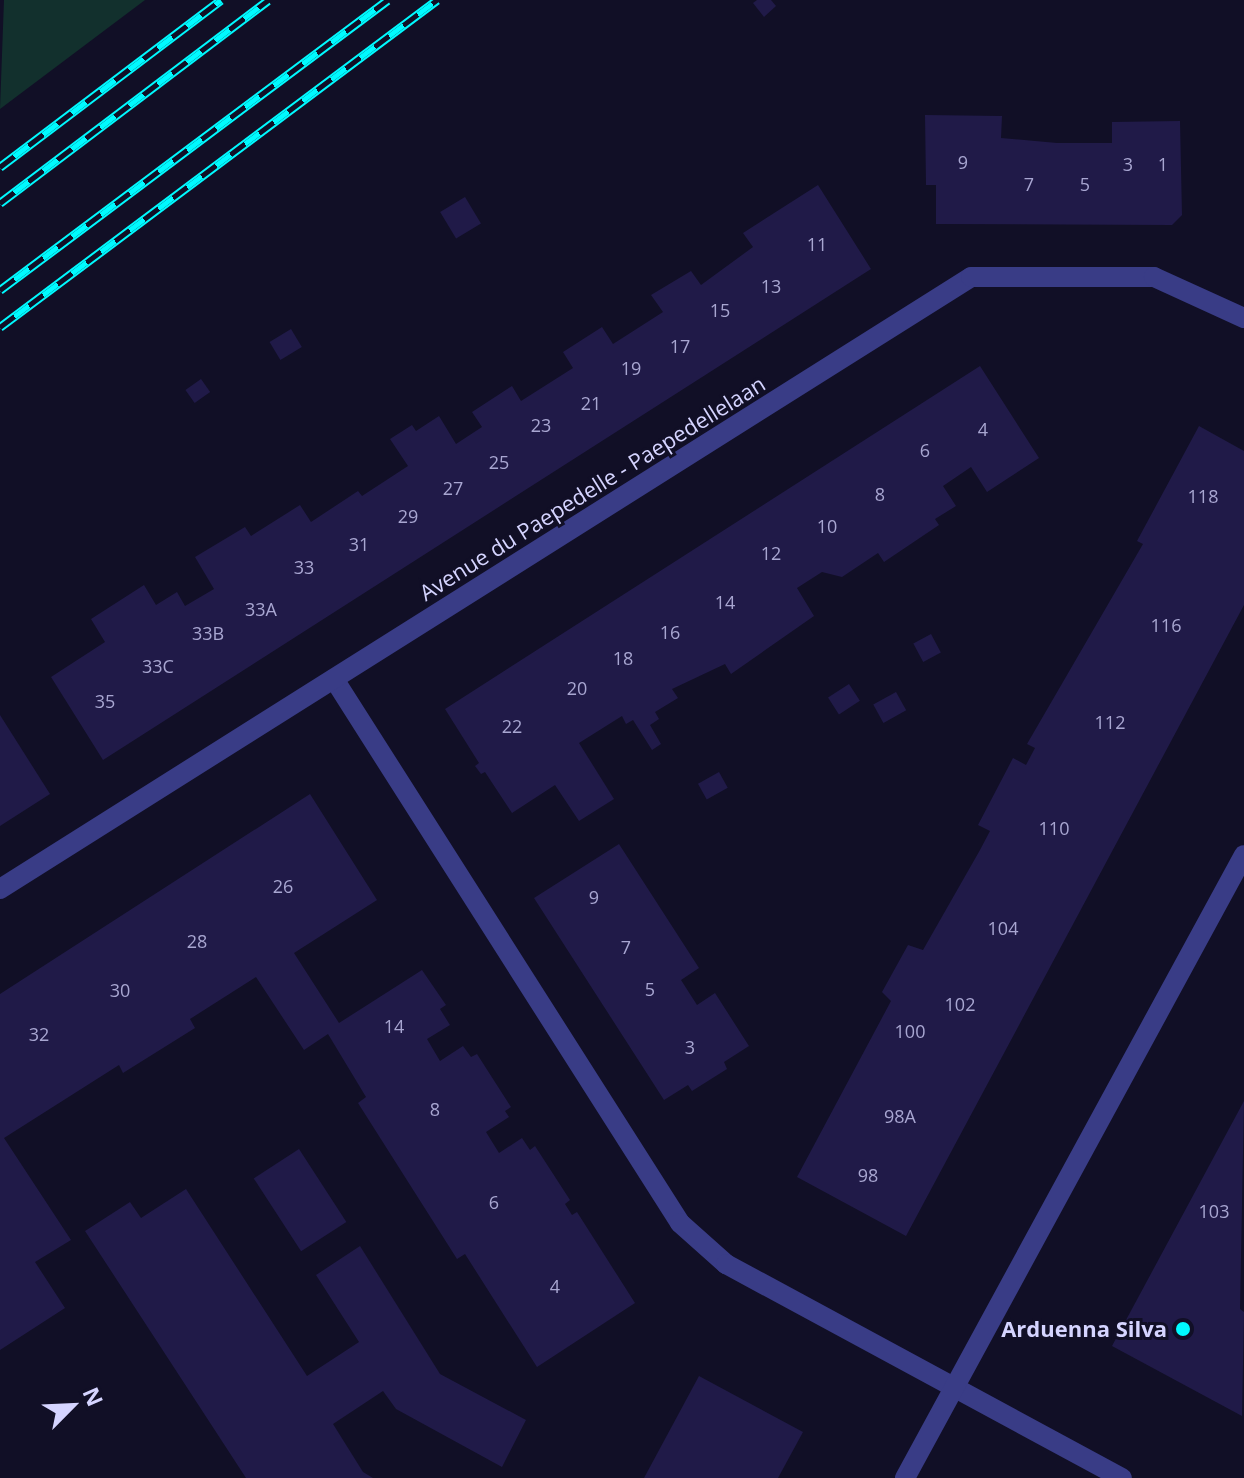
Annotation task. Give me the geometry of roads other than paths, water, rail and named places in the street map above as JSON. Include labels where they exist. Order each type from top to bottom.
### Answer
[{"type":"street","name":"Avenue du Paepedelle - Paepedellelaan","points":[[0,889],[971,277],[1154,277],[1244,318]]},
{"type":"street","points":[[334,679],[680,1223],[726,1264],[1122,1478]]},
{"type":"street","points":[[905,1478],[1244,855]]},
{"type":"railway","points":[[0,167],[221,0]]},
{"type":"railway","points":[[0,203],[268,0]]},
{"type":"railway","points":[[0,290],[388,0]]},
{"type":"railway","points":[[0,327],[437,0]]},
{"type":"place","name":"Arduenna Silva","points":[[1183,1329]]}]
